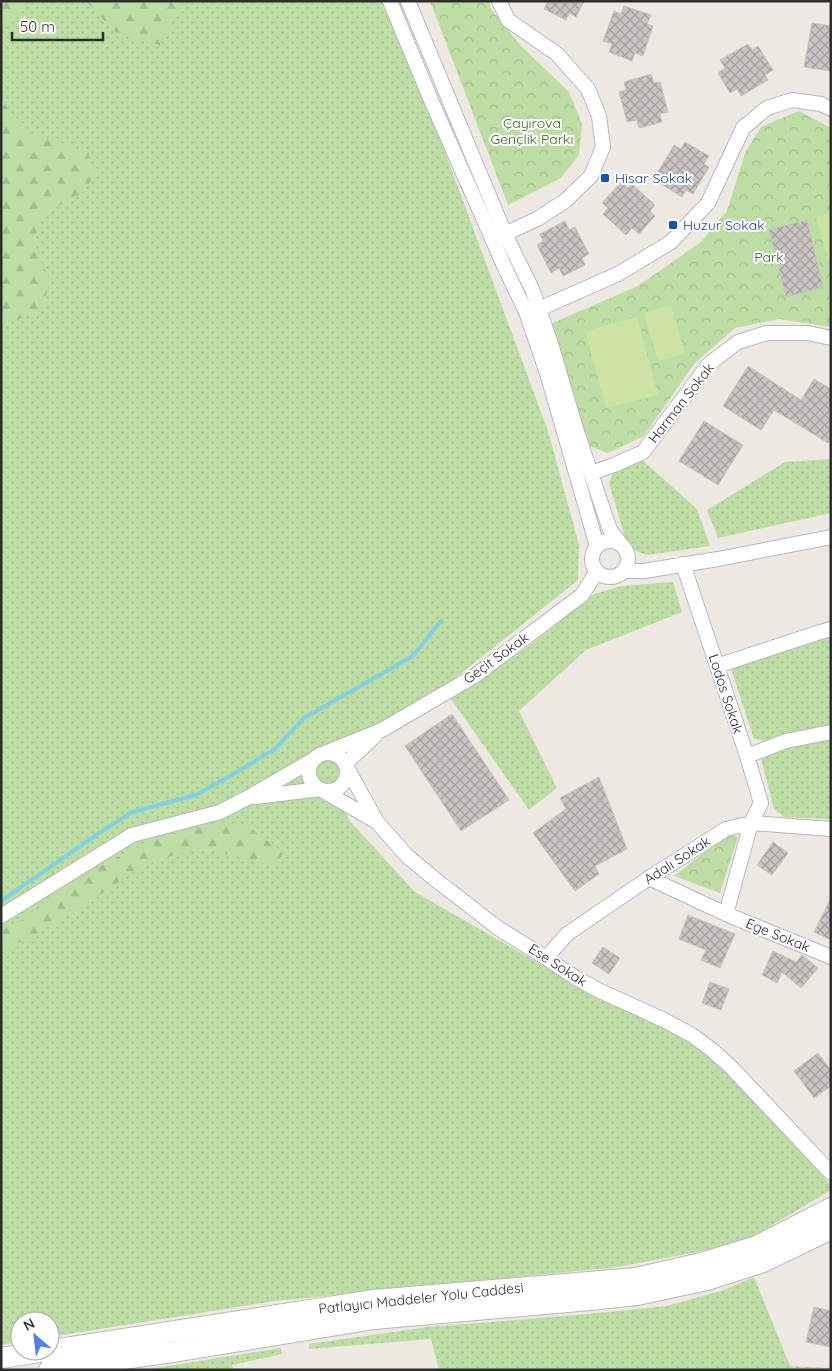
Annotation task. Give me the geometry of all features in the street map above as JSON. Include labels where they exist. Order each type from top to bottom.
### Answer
[{"type":"main road","name":"Patlayıcı Maddeler Yolu Caddesi","points":[[1,1358],[374,1300],[636,1278],[757,1246],[831,1208]]},
{"type":"main road","name":"Patlayıcı Maddeler Yolu Caddesi","points":[[49,1370],[374,1319],[637,1295],[707,1280],[763,1262],[831,1229]]},
{"type":"street","points":[[390,1],[431,100],[500,239],[533,311],[610,530],[625,548],[628,560],[627,566],[623,571],[619,574],[607,576],[597,571],[592,561],[597,546],[610,541],[620,543]]},
{"type":"street","points":[[408,1],[500,239]]},
{"type":"street","points":[[499,1],[508,20],[557,54],[588,89],[599,116],[602,148],[591,176],[566,201],[500,239]]},
{"type":"street","points":[[533,311],[618,274],[671,242],[708,203],[743,128],[767,108],[792,100],[821,104],[831,109]]},
{"type":"street","points":[[533,311],[546,373],[597,546]]},
{"type":"street","name":"Harman Sokak","points":[[591,473],[642,452],[709,364],[738,342],[768,333],[808,333],[831,338]]},
{"type":"street","points":[[623,571],[644,571],[718,559],[831,537]]},
{"type":"street","name":"Lodos Sokak","points":[[683,564],[761,802],[751,823]]},
{"type":"street","name":"Geçit Sokak","points":[[382,730],[476,675],[582,595],[597,571]]},
{"type":"street","points":[[718,666],[831,629]]},
{"type":"street","points":[[1,916],[132,835],[220,812],[320,755],[382,730]]},
{"type":"street","points":[[345,764],[382,730]]},
{"type":"street","points":[[747,756],[786,741],[831,732]]},
{"type":"street","points":[[249,797],[320,789],[333,790],[343,783],[346,777],[345,764],[334,754],[320,755],[311,762],[309,768],[311,781],[315,786],[320,789],[377,822]]},
{"type":"street","name":"Ese Sokak","points":[[345,764],[377,822],[406,856],[498,928],[576,978],[692,1035],[706,1045],[730,1066],[831,1173]]},
{"type":"street","points":[[726,914],[751,823]]},
{"type":"street","name":"Adalı Sokak","points":[[546,958],[567,934],[649,878],[726,829],[751,823],[831,829]]},
{"type":"street","name":"Ege Sokak","points":[[649,878],[726,914],[831,957]]},
{"type":"green space","points":[[1,1],[401,1],[408,52],[548,431],[579,545],[578,580],[444,687],[349,747],[341,765],[348,819],[415,892],[542,965],[683,1033],[745,1084],[831,1186],[831,1190],[752,1237],[707,1250],[618,1267],[274,1301],[60,1335],[60,1311],[10,1311],[10,1344],[1,1345]]},
{"type":"green space","points":[[1,1],[32,1],[1,26]]},
{"type":"green space","points":[[86,1],[182,1],[160,45],[115,32]]},
{"type":"green space","name":"Çayırova Gençlik Parkı","points":[[430,1],[490,1],[490,8],[521,46],[569,92],[582,124],[579,155],[561,178],[508,205]]},
{"type":"green space","points":[[1,98],[23,131],[88,152],[95,175],[83,192],[45,214],[33,240],[50,282],[41,311],[1,326]]},
{"type":"green space","name":"Park","points":[[799,111],[831,128],[831,327],[779,319],[735,328],[694,364],[644,436],[608,453],[589,446],[550,324],[638,286],[701,242],[727,211],[745,153],[761,127]]},
{"type":"green space","points":[[831,213],[831,268],[816,217]]},
{"type":"green space","points":[[671,305],[685,354],[658,361],[644,313]]},
{"type":"green space","points":[[637,317],[658,395],[606,408],[585,331]]},
{"type":"green space","points":[[641,459],[697,509],[710,546],[647,555],[636,551],[626,541],[609,483],[612,475],[618,470]]},
{"type":"green space","points":[[831,459],[831,513],[718,538],[707,510],[785,462]]},
{"type":"green space","points":[[673,582],[682,612],[586,650],[519,711],[557,788],[529,810],[451,699],[529,646],[594,594],[622,586]]},
{"type":"green space","points":[[831,635],[831,725],[764,741],[754,739],[731,669],[735,665]]},
{"type":"green space","points":[[831,737],[831,819],[784,817],[774,809],[761,758],[789,745]]},
{"type":"green space","points":[[222,822],[249,827],[284,853],[274,865],[200,848],[147,863],[65,918],[1,952],[1,930],[22,920],[78,877],[161,836]]},
{"type":"green space","points":[[728,834],[738,837],[720,893],[674,876]]},
{"type":"green space","points":[[754,1277],[790,1366],[829,1368],[827,1370],[439,1370],[431,1339],[309,1349],[309,1344],[428,1327],[667,1306],[724,1290]]},
{"type":"green space","points":[[281,1348],[282,1354],[232,1365],[234,1370],[143,1370]]},
{"type":"building","points":[[548,1],[584,1],[576,17],[569,13],[566,20],[544,9]]},
{"type":"building","points":[[624,6],[651,15],[647,24],[653,26],[643,56],[635,53],[632,61],[609,52],[612,44],[603,41],[614,11],[621,14]]},
{"type":"building","points":[[812,23],[831,26],[831,71],[804,67]]},
{"type":"building","points":[[748,44],[752,50],[758,46],[773,70],[765,75],[768,80],[741,96],[737,89],[730,93],[718,73],[725,68],[720,60]]},
{"type":"building","points":[[651,74],[654,83],[660,82],[668,112],[660,114],[662,122],[639,128],[637,120],[627,122],[619,92],[626,90],[624,82]]},
{"type":"building","points":[[685,142],[709,156],[704,164],[709,167],[693,194],[686,190],[682,197],[661,184],[666,177],[658,172],[674,145],[681,149]]},
{"type":"building","points":[[621,182],[628,188],[632,184],[655,205],[650,211],[655,216],[639,234],[632,228],[626,235],[603,214],[608,208],[602,203]]},
{"type":"building","points":[[807,220],[823,287],[786,297],[769,230]]},
{"type":"building","points":[[565,221],[569,230],[575,227],[589,254],[582,258],[585,265],[563,276],[559,268],[551,273],[537,245],[543,241],[540,234]]},
{"type":"building","points":[[748,366],[801,400],[814,379],[831,389],[831,438],[828,443],[774,410],[761,430],[723,406]]},
{"type":"building","points":[[704,421],[743,445],[718,485],[679,461]]},
{"type":"building","points":[[452,714],[509,800],[461,831],[405,746]]},
{"type":"building","points":[[599,777],[627,849],[595,866],[599,874],[575,891],[533,833],[566,809],[560,798]]},
{"type":"building","points":[[773,842],[788,853],[772,875],[757,865]]},
{"type":"building","points":[[831,898],[831,940],[814,932]]},
{"type":"building","points":[[688,915],[735,934],[720,968],[701,960],[706,950],[679,939]]},
{"type":"building","points":[[603,947],[620,958],[609,974],[592,963]]},
{"type":"building","points":[[773,951],[796,962],[802,955],[818,968],[801,988],[782,972],[777,983],[762,975]]},
{"type":"building","points":[[710,982],[729,989],[721,1010],[702,1003]]},
{"type":"building","points":[[818,1053],[831,1070],[831,1086],[814,1098],[794,1071]]},
{"type":"building","points":[[814,1307],[831,1311],[831,1347],[806,1342]]},
{"type":"waterway","points":[[1,901],[132,812],[196,795],[275,749],[304,718],[413,656],[441,621]]},
{"type":"place","name":"Hisar Sokak","points":[[605,178]]},
{"type":"place","name":"Huzur Sokak","points":[[673,225]]}]
